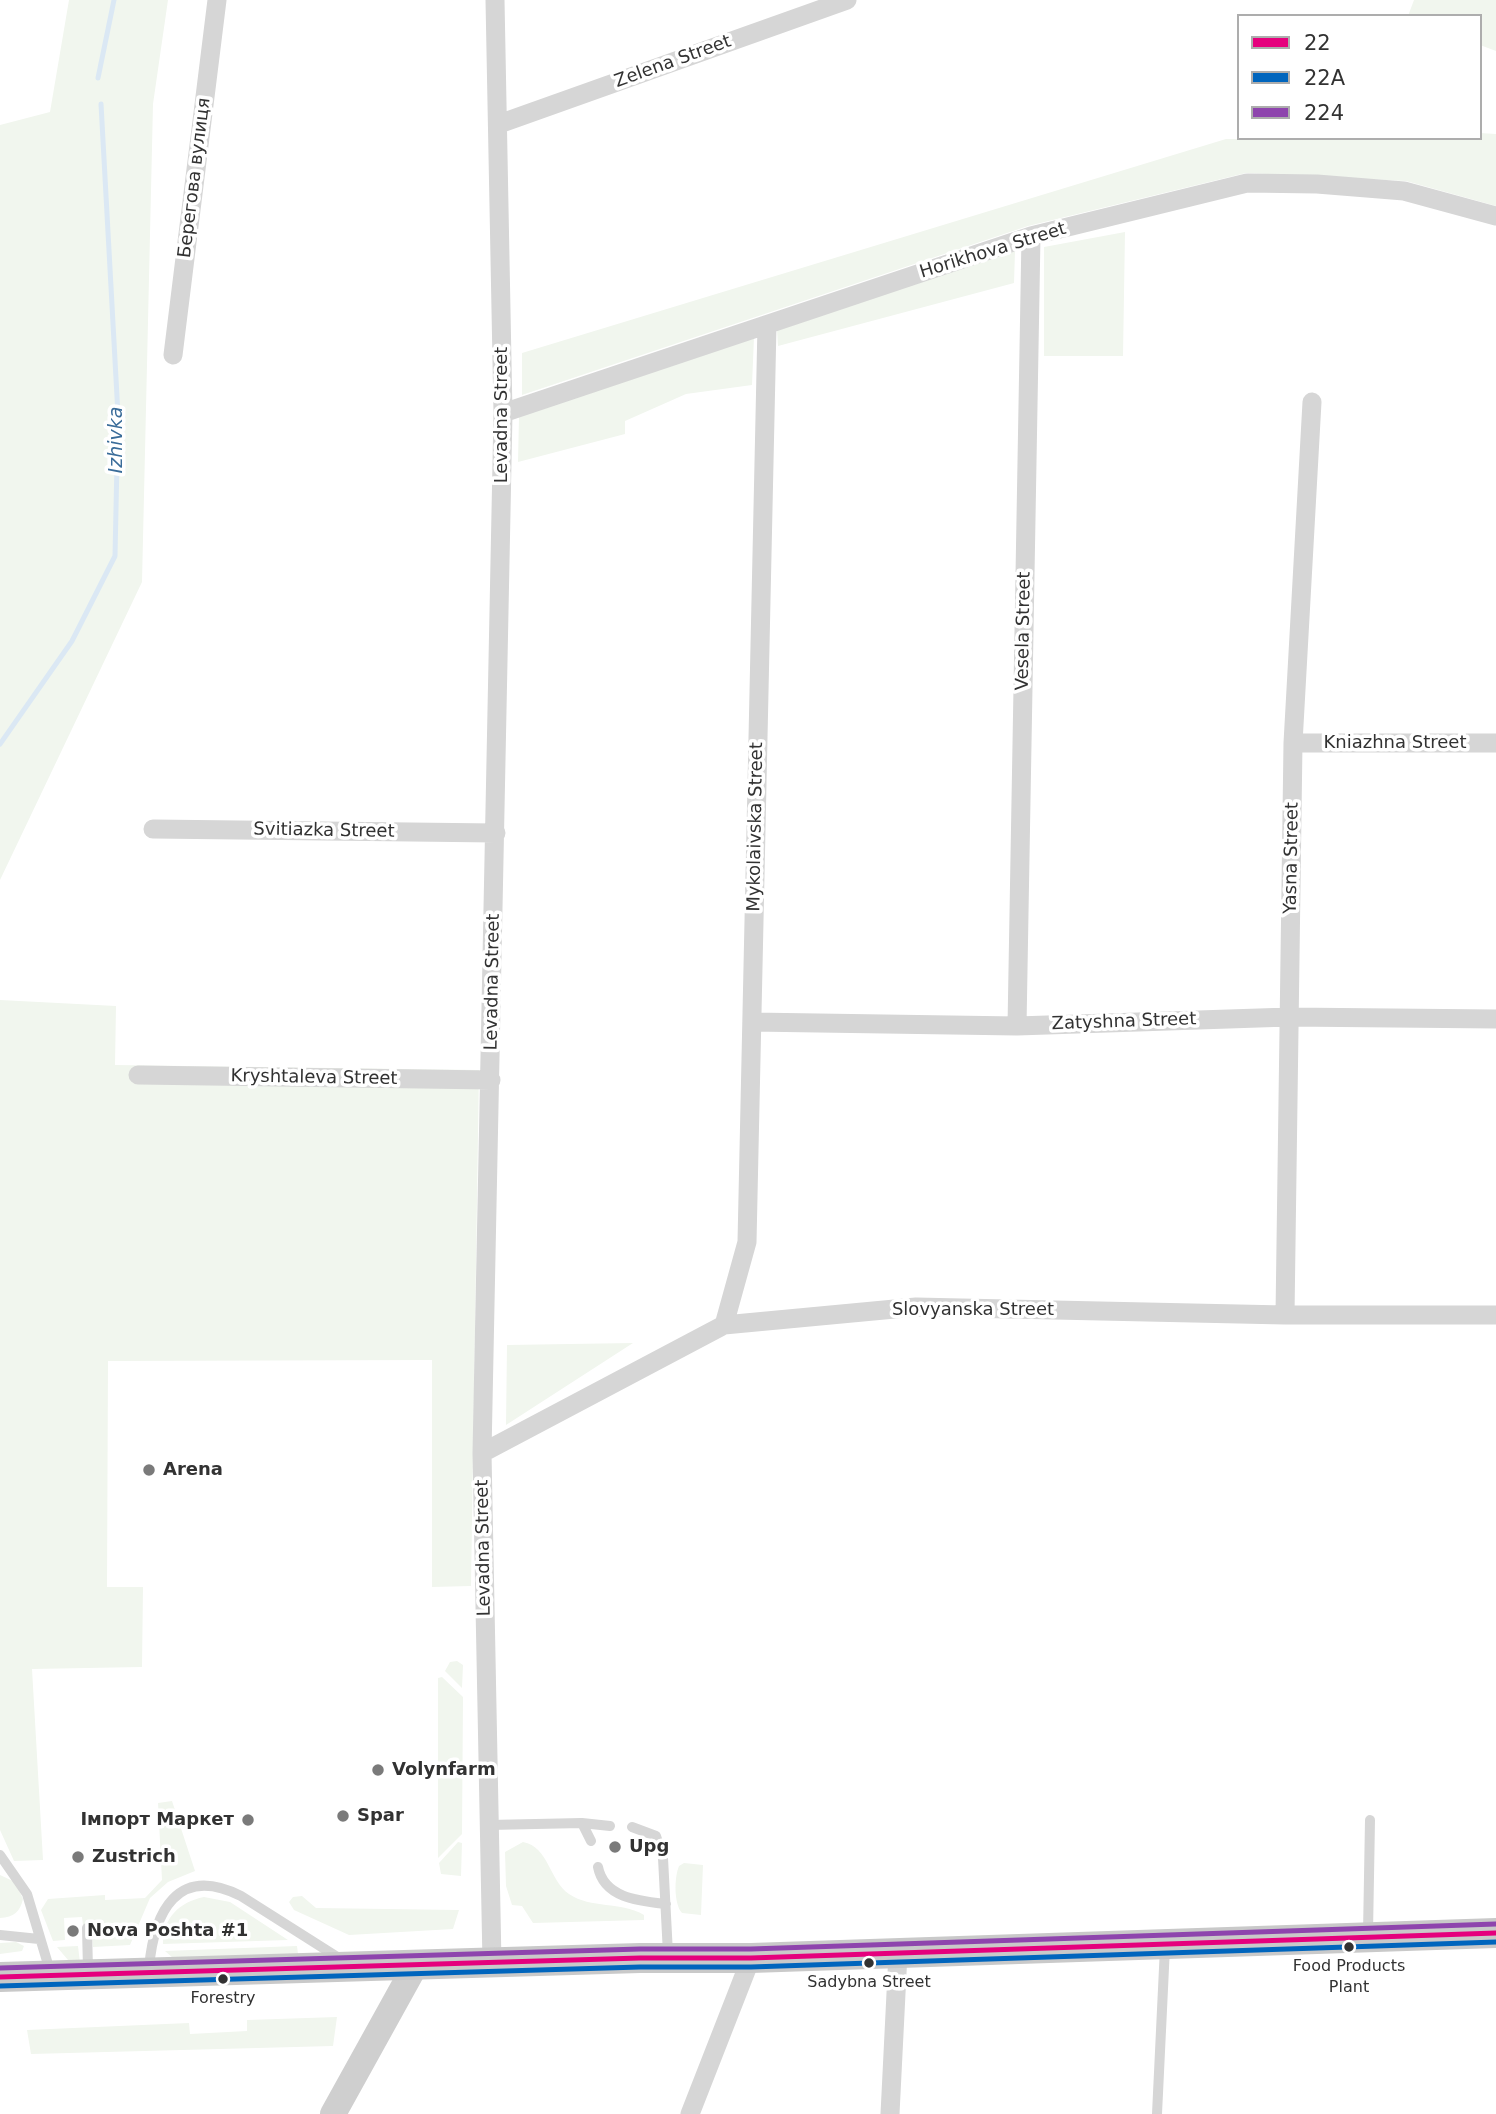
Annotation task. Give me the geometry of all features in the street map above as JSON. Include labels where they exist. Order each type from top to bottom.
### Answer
[{"type":"main road","points":[[0,1977],[751,1958],[1496,1933]]},
{"type":"street","name":"Берегова вулиця","points":[[173,355],[218,0]]},
{"type":"street","name":"Levadna Street","points":[[492,1963],[482,1452],[503,413],[495,0]]},
{"type":"street","name":"Zelena Street","points":[[499,124],[847,0]]},
{"type":"street","name":"Horikhova Street","points":[[503,413],[1031,236],[1247,183],[1317,184],[1404,191],[1496,216]]},
{"type":"street","name":"Vesela Street","points":[[1017,1026],[1031,236]]},
{"type":"street","name":"Mykolaivska Street","points":[[724,1325],[747,1242],[767,325]]},
{"type":"street","name":"Yasna Street","points":[[1285,1315],[1293,743],[1312,402]]},
{"type":"street","name":"Kniazhna Street","points":[[1293,743],[1496,743]]},
{"type":"street","name":"Svitiazka Street","points":[[153,829],[496,833]]},
{"type":"street","name":"Zatyshna Street","points":[[752,1022],[1017,1026],[1289,1017],[1496,1019]]},
{"type":"street","name":"Kryshtaleva Street","points":[[138,1075],[491,1080]]},
{"type":"street","name":"Slovyanska Street","points":[[482,1452],[724,1325],[916,1307],[1285,1315],[1496,1315]]},
{"type":"street","points":[[890,2114],[898,1953]]},
{"type":"street","points":[[690,2114],[751,1958]]},
{"type":"street","points":[[333,2114],[415,1966]]},
{"type":"lane","points":[[1368,1937],[1370,1820]]},
{"type":"lane","points":[[582,1823],[591,1841]]},
{"type":"lane","points":[[489,1825],[582,1823],[610,1826]]},
{"type":"lane","points":[[632,1827],[656,1836],[663,1858],[668,1958]]},
{"type":"lane","points":[[0,1855],[5,1870],[27,1894],[52,1975]]},
{"type":"lane","points":[[598,1867],[600,1881],[612,1891],[641,1902],[666,1904]]},
{"type":"lane","points":[[149,1972],[154,1930],[162,1911],[181,1893],[209,1886],[226,1888],[242,1896],[352,1967]]},
{"type":"lane","points":[[87,1928],[89,1974]]},
{"type":"lane","points":[[0,1935],[40,1939]]},
{"type":"lane","points":[[1157,2114],[1165,1945]]},
{"type":"shaded area","points":[[69,0],[168,0],[153,104],[142,582],[0,880],[0,125],[50,112]]},
{"type":"shaded area","points":[[1414,0],[1496,0],[1496,51],[1482,46],[1482,14],[1409,14]]},
{"type":"shaded area","points":[[1482,133],[1496,134],[1496,206],[1406,181],[1246,173],[1028,226],[522,395],[522,353],[1226,139],[1482,140]]},
{"type":"shaded area","points":[[1125,232],[1123,356],[1044,356],[1044,247]]},
{"type":"shaded area","points":[[1015,251],[1014,283],[778,346],[777,330]]},
{"type":"shaded area","points":[[754,337],[752,385],[686,394],[625,421],[625,434],[518,462],[519,417]]},
{"type":"shaded area","points":[[0,1000],[116,1006],[115,1065],[479,1070],[471,1586],[432,1587],[432,1360],[108,1361],[107,1587],[143,1587],[142,1667],[32,1669],[43,1860],[14,1861],[0,1830]]},
{"type":"shaded area","points":[[633,1343],[506,1425],[507,1345]]},
{"type":"shaded area","points":[[457,1661],[463,1665],[462,1688],[445,1671],[450,1662]]},
{"type":"shaded area","points":[[442,1677],[463,1697],[462,1834],[438,1858],[438,1678]]},
{"type":"shaded area","points":[[172,1801],[195,1871],[168,1882],[150,1898],[130,1945],[93,1947],[91,1925],[83,1925],[82,1917],[64,1918],[65,1940],[53,1941],[41,1910],[48,1899],[105,1895],[105,1900],[145,1898],[162,1880],[158,1803]]},
{"type":"shaded area","points":[[458,1842],[462,1843],[461,1876],[441,1874],[439,1863]]},
{"type":"shaded area","points":[[523,1842],[538,1850],[557,1881],[569,1894],[587,1902],[635,1911],[644,1915],[644,1920],[533,1923],[522,1906],[512,1905],[506,1886],[505,1852]]},
{"type":"shaded area","points":[[684,1863],[703,1865],[701,1915],[682,1913],[677,1904],[676,1877],[679,1866]]},
{"type":"shaded area","points":[[0,1875],[15,1882],[23,1899],[16,1913],[0,1918]]},
{"type":"shaded area","points":[[302,1896],[316,1908],[459,1910],[453,1929],[349,1935],[294,1910],[289,1902],[293,1897]]},
{"type":"shaded area","points":[[204,1897],[230,1902],[288,1940],[163,1944],[166,1926],[174,1913],[187,1903]]},
{"type":"shaded area","points":[[16,1942],[24,1946],[22,1951],[0,1954],[0,1943]]},
{"type":"shaded area","points":[[78,1946],[80,1963],[68,1960],[57,1947]]},
{"type":"shaded area","points":[[297,1946],[298,1954],[173,1958],[165,1951]]},
{"type":"shaded area","points":[[337,2017],[333,2046],[31,2054],[27,2030],[189,2023],[190,2034],[247,2031],[247,2020]]},
{"type":"waterway","name":"Izhivka","points":[[98,78],[114,0]]},
{"type":"waterway","name":"Izhivka","points":[[0,744],[72,641],[115,556],[118,415],[101,104]]},
{"type":"transit line","name":"224","points":[[0,1968],[640,1949],[751,1949],[1496,1924]]},
{"type":"transit line","name":"22","points":[[0,1977],[640,1958],[751,1958],[1496,1933]]},
{"type":"transit line","name":"22А","points":[[0,1986],[640,1967],[751,1967],[1496,1942]]},
{"type":"place","name":"Arena","points":[[149,1470]]},
{"type":"place","name":"Volynfarm","points":[[378,1770]]},
{"type":"place","name":"Spar","points":[[343,1816]]},
{"type":"place","name":"Імпорт Маркет","points":[[248,1820]]},
{"type":"place","name":"Upg","points":[[615,1847]]},
{"type":"place","name":"Zustrich","points":[[78,1857]]},
{"type":"place","name":"Nova Poshta #1","points":[[73,1931]]},
{"type":"place","name":"Food Products Plant","points":[[1349,1947]]},
{"type":"place","name":"Sadybna Street","points":[[869,1963]]},
{"type":"place","name":"Forestry","points":[[223,1979]]}]
